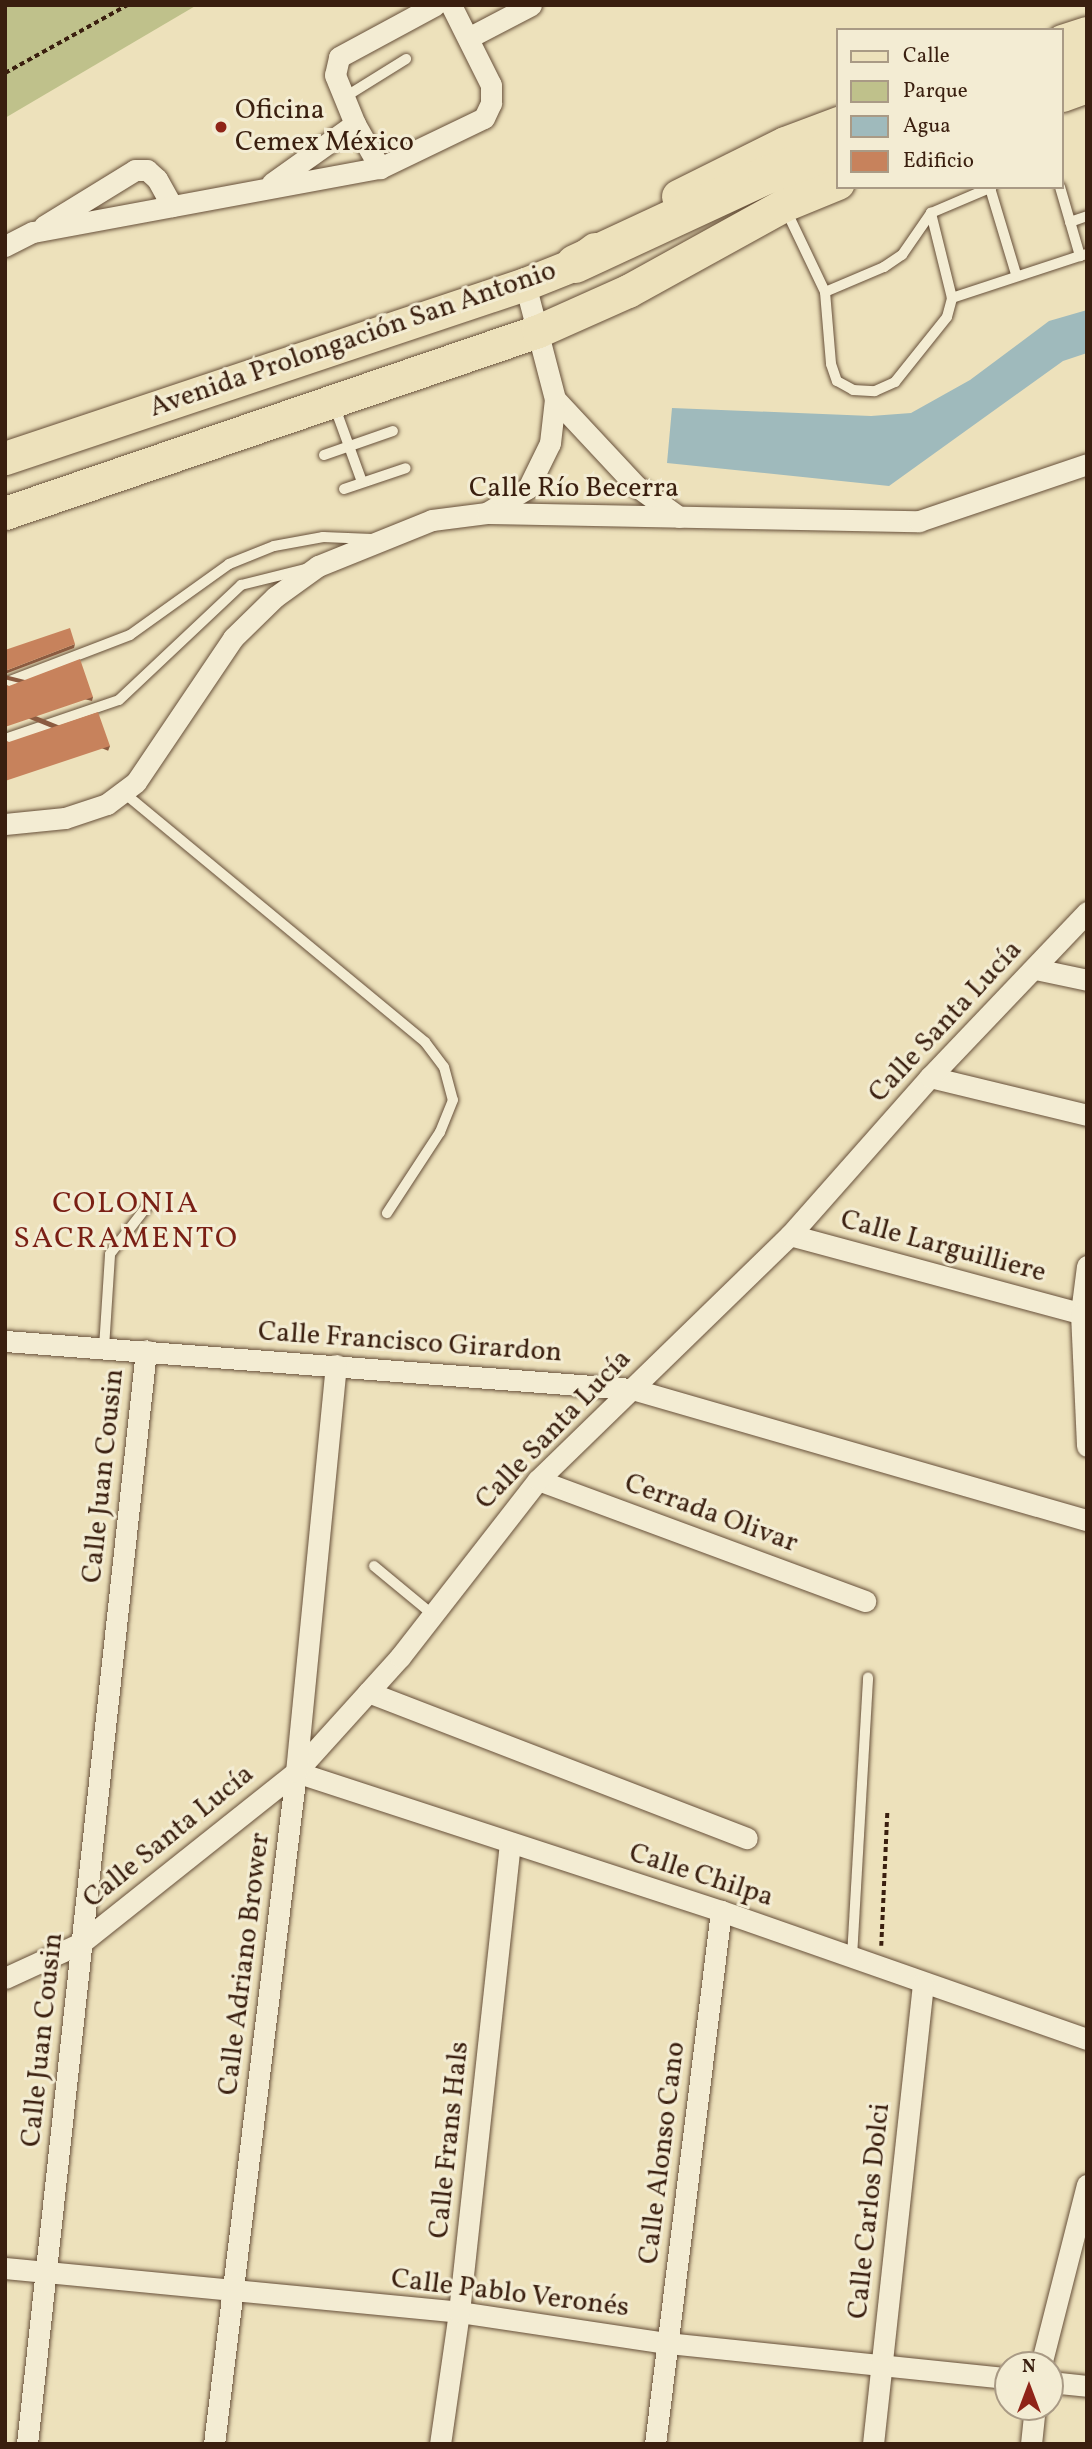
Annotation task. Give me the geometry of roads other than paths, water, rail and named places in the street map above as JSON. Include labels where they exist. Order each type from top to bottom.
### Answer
[{"type":"highway","points":[[1064,66],[1087,58]]},
{"type":"highway","points":[[575,264],[776,190],[836,149]]},
{"type":"main road","points":[[1064,40],[1087,33]]},
{"type":"main road","points":[[1064,94],[1087,86]]},
{"type":"main road","name":"Avenida Prolongación San Antonio","points":[[5,458],[525,284],[575,264],[637,217],[785,144],[836,124]]},
{"type":"main road","name":"Avenida Prolongación San Antonio","points":[[7,508],[334,402],[538,331],[628,291],[776,190],[836,183]]},
{"type":"street","points":[[380,168],[355,124],[335,75],[339,57],[435,5]]},
{"type":"street","points":[[33,232],[380,168],[484,118],[491,103],[491,85],[451,5]]},
{"type":"street","points":[[468,38],[531,5]]},
{"type":"street","points":[[264,188],[355,124]]},
{"type":"street","points":[[5,246],[135,170],[148,170],[157,179],[173,206]]},
{"type":"street","points":[[487,513],[518,496],[536,478],[550,443],[555,398],[525,284]]},
{"type":"street","points":[[555,398],[636,486],[679,517]]},
{"type":"street","name":"Calle Río Becerra","points":[[5,824],[65,818],[107,804],[136,782],[171,735],[233,638],[275,597],[318,566],[376,539],[432,520],[487,513],[919,521],[1087,464]]},
{"type":"street","name":"Calle Santa Lucía","points":[[5,1978],[81,1943],[296,1772],[368,1692],[538,1479],[790,1235],[930,1077],[1087,912]]},
{"type":"street","points":[[1035,969],[1087,980]]},
{"type":"street","points":[[930,1077],[1087,1115]]},
{"type":"street","name":"Calle Larguilliere","points":[[790,1235],[1084,1314]]},
{"type":"street","points":[[1087,1266],[1084,1314],[1087,1446]]},
{"type":"street","name":"Calle Francisco Girardon","points":[[5,1341],[632,1389],[1087,1520]]},
{"type":"street","name":"Calle Juan Cousin","points":[[27,2444],[49,2271],[81,1943],[146,1350]]},
{"type":"street","name":"Calle Adriano Brower","points":[[214,2444],[296,1772],[336,1365]]},
{"type":"street","name":"Cerrada Olivar","points":[[538,1479],[865,1601]]},
{"type":"street","points":[[368,1692],[747,1838]]},
{"type":"street","name":"Calle Chilpa","points":[[296,1772],[721,1911],[923,1984],[1087,2039]]},
{"type":"street","name":"Calle Frans Hals","points":[[440,2444],[459,2312],[510,1843]]},
{"type":"street","name":"Calle Alonso Cano","points":[[655,2444],[721,1911]]},
{"type":"street","name":"Calle Carlos Dolci","points":[[873,2444],[923,1984]]},
{"type":"street","points":[[1045,2351],[1087,2185]]},
{"type":"street","name":"Calle Pablo Veronés","points":[[5,2268],[233,2293],[459,2312],[667,2343],[994,2376]]},
{"type":"street","points":[[1064,2384],[1087,2386]]},
{"type":"street","points":[[1031,2444],[1033,2421]]},
{"type":"lane","points":[[345,97],[406,59]]},
{"type":"lane","points":[[825,292],[884,267],[902,254],[931,213],[986,189]]},
{"type":"lane","points":[[992,189],[1016,274]]},
{"type":"lane","points":[[952,298],[1016,274],[1083,255],[1061,189]]},
{"type":"lane","points":[[776,190],[825,292],[831,364],[837,381],[853,390],[875,391],[895,382],[938,332],[952,298],[931,213]]},
{"type":"lane","points":[[1070,222],[1087,216]]},
{"type":"lane","points":[[334,402],[362,482]]},
{"type":"lane","points":[[324,455],[393,431]]},
{"type":"lane","points":[[344,489],[406,468]]},
{"type":"lane","points":[[5,683],[130,635],[229,564],[274,546],[323,537],[376,539]]},
{"type":"lane","points":[[5,739],[119,700],[241,585],[318,566]]},
{"type":"lane","points":[[123,792],[425,1042],[444,1067],[453,1100],[440,1132],[387,1213]]},
{"type":"lane","points":[[104,1348],[110,1254],[148,1205]]},
{"type":"lane","points":[[374,1566],[432,1614]]},
{"type":"lane","points":[[852,1957],[869,1677]]},
{"type":"water","points":[[1087,310],[1087,353],[1063,361],[889,486],[667,463],[672,408],[871,416],[911,413],[970,380],[1049,321]]},
{"type":"place","name":"Oficina Cemex México","points":[[221,127]]},
{"type":"district","name":"COLONIA SACRAMENTO","points":[[126,1221]]}]
